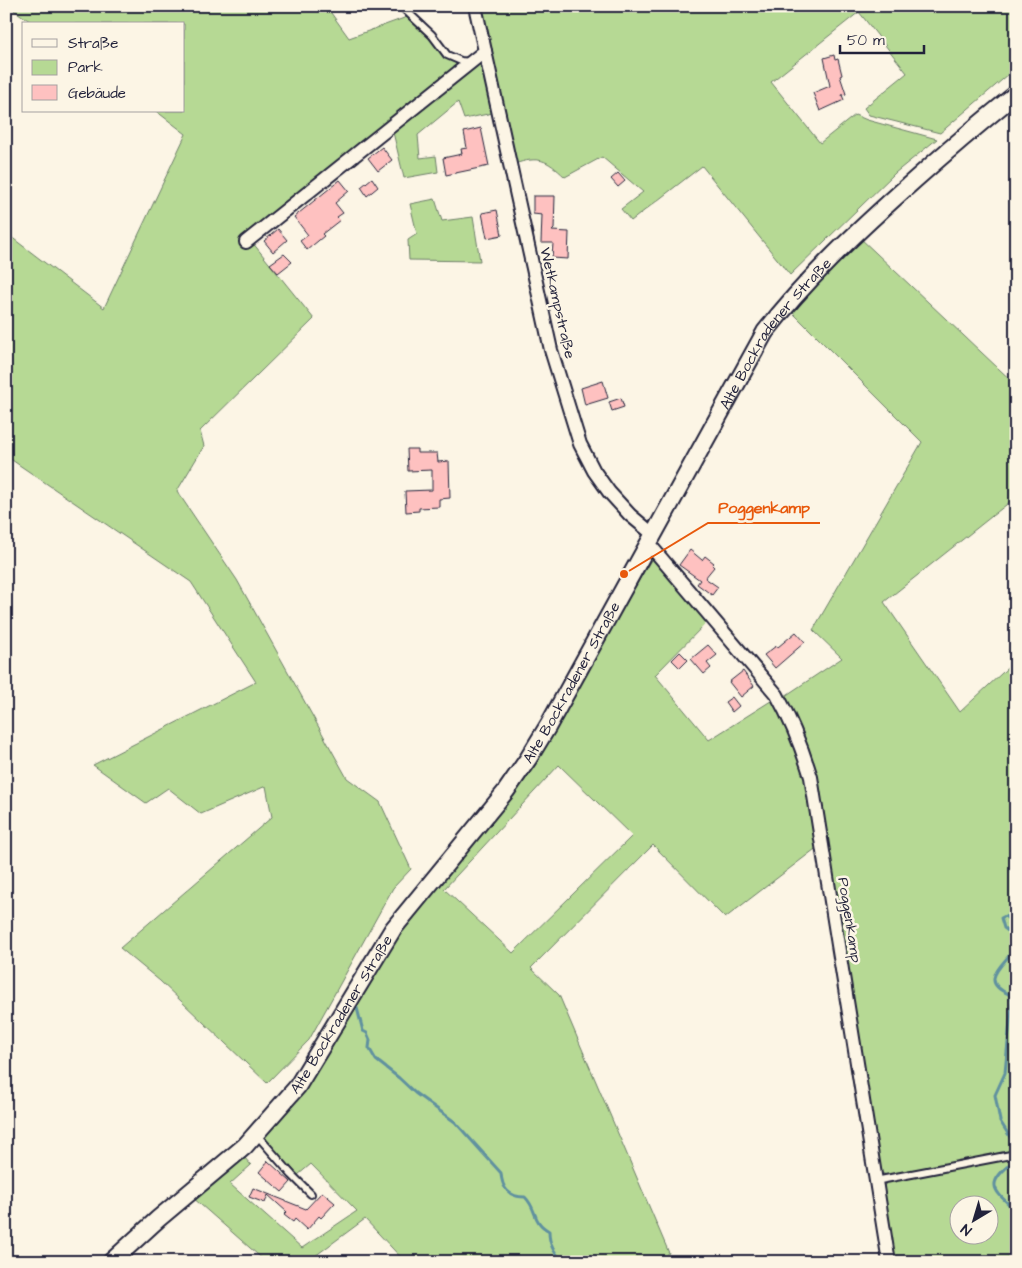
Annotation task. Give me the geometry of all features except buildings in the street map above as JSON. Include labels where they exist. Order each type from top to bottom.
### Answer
[{"type":"street","name":"Wetkampstraße","points":[[475,6],[551,350],[580,444],[594,471],[608,492],[652,539]]},
{"type":"street","points":[[246,242],[485,51]]},
{"type":"street","name":"Alte Bockradener Straße","points":[[111,1262],[158,1219],[245,1146],[297,1087],[393,929],[506,791],[528,759],[652,539],[765,332],[790,300],[848,240],[964,136],[1016,94]]},
{"type":"street","name":"Poggenkamp","points":[[652,539],[777,695],[800,741],[811,777],[875,1181],[890,1262]]},
{"type":"lane","points":[[401,6],[432,35],[447,55],[461,61],[471,62]]},
{"type":"lane","points":[[256,1134],[311,1194]]},
{"type":"lane","points":[[875,1181],[1016,1154]]},
{"type":"green space","points":[[8,6],[326,6],[349,38],[407,17],[428,37],[445,58],[461,64],[248,237],[314,319],[200,431],[204,446],[177,491],[237,580],[347,778],[380,802],[411,869],[393,888],[309,1040],[267,1083],[160,981],[120,948],[272,817],[266,786],[201,814],[168,788],[146,803],[93,765],[256,682],[191,582],[6,456],[6,233],[104,308],[186,134],[157,112],[185,112],[185,22],[31,22]]},
{"type":"green space","points":[[480,6],[1016,6],[1016,68],[940,133],[869,115],[864,108],[907,73],[859,12],[771,82],[820,143],[855,115],[937,139],[895,173],[790,275],[702,166],[631,221],[621,209],[643,192],[602,157],[565,177],[553,166],[542,161],[530,160],[514,164],[502,111],[464,119],[458,102],[418,135],[420,158],[436,156],[438,172],[404,178],[392,128],[476,62],[489,60]]},
{"type":"green space","points":[[435,199],[442,221],[473,217],[480,261],[409,260],[408,240],[417,234],[410,204]]},
{"type":"green space","points":[[859,237],[1016,385],[1016,497],[884,602],[960,712],[1016,660],[1016,1150],[886,1175],[877,1170],[805,742],[785,696],[842,658],[813,630],[922,442],[789,309]]},
{"type":"green space","points":[[654,555],[708,621],[655,675],[709,740],[774,699],[798,743],[819,846],[725,918],[653,845],[531,968],[559,995],[669,1253],[657,1262],[405,1262],[365,1219],[307,1262],[266,1262],[192,1197],[244,1157],[251,1165],[230,1184],[302,1248],[357,1211],[311,1164],[298,1175],[261,1134],[394,931],[533,760]],"holes":[[[559,765],[632,836],[513,953],[444,889]]]},
{"type":"green space","points":[[1016,1157],[1016,1262],[893,1262],[881,1190],[887,1182]]},
{"type":"waterway","points":[[1016,866],[1012,871],[1016,879]]},
{"type":"waterway","points":[[1016,899],[1015,918],[1011,921],[1005,916],[1001,918],[1004,928],[1016,937]]},
{"type":"waterway","points":[[1015,1145],[1000,1121],[995,1095],[1005,1073],[1012,1001],[1009,994],[995,984],[994,978],[1000,966],[1016,947]]},
{"type":"waterway","points":[[357,1008],[363,1031],[367,1033],[370,1040],[369,1048],[376,1060],[415,1093],[455,1122],[501,1173],[503,1184],[507,1191],[515,1196],[525,1197],[532,1206],[539,1223],[549,1231],[553,1248],[563,1262]]},
{"type":"waterway","points":[[1014,1161],[998,1176],[995,1187],[997,1192],[1016,1211]]},
{"type":"waterway","points":[[1016,1228],[1014,1229],[1016,1232]]},
{"type":"waterway","points":[[1012,1262],[1016,1256]]},
{"type":"place","name":"Poggenkamp","points":[[624,574]]}]
